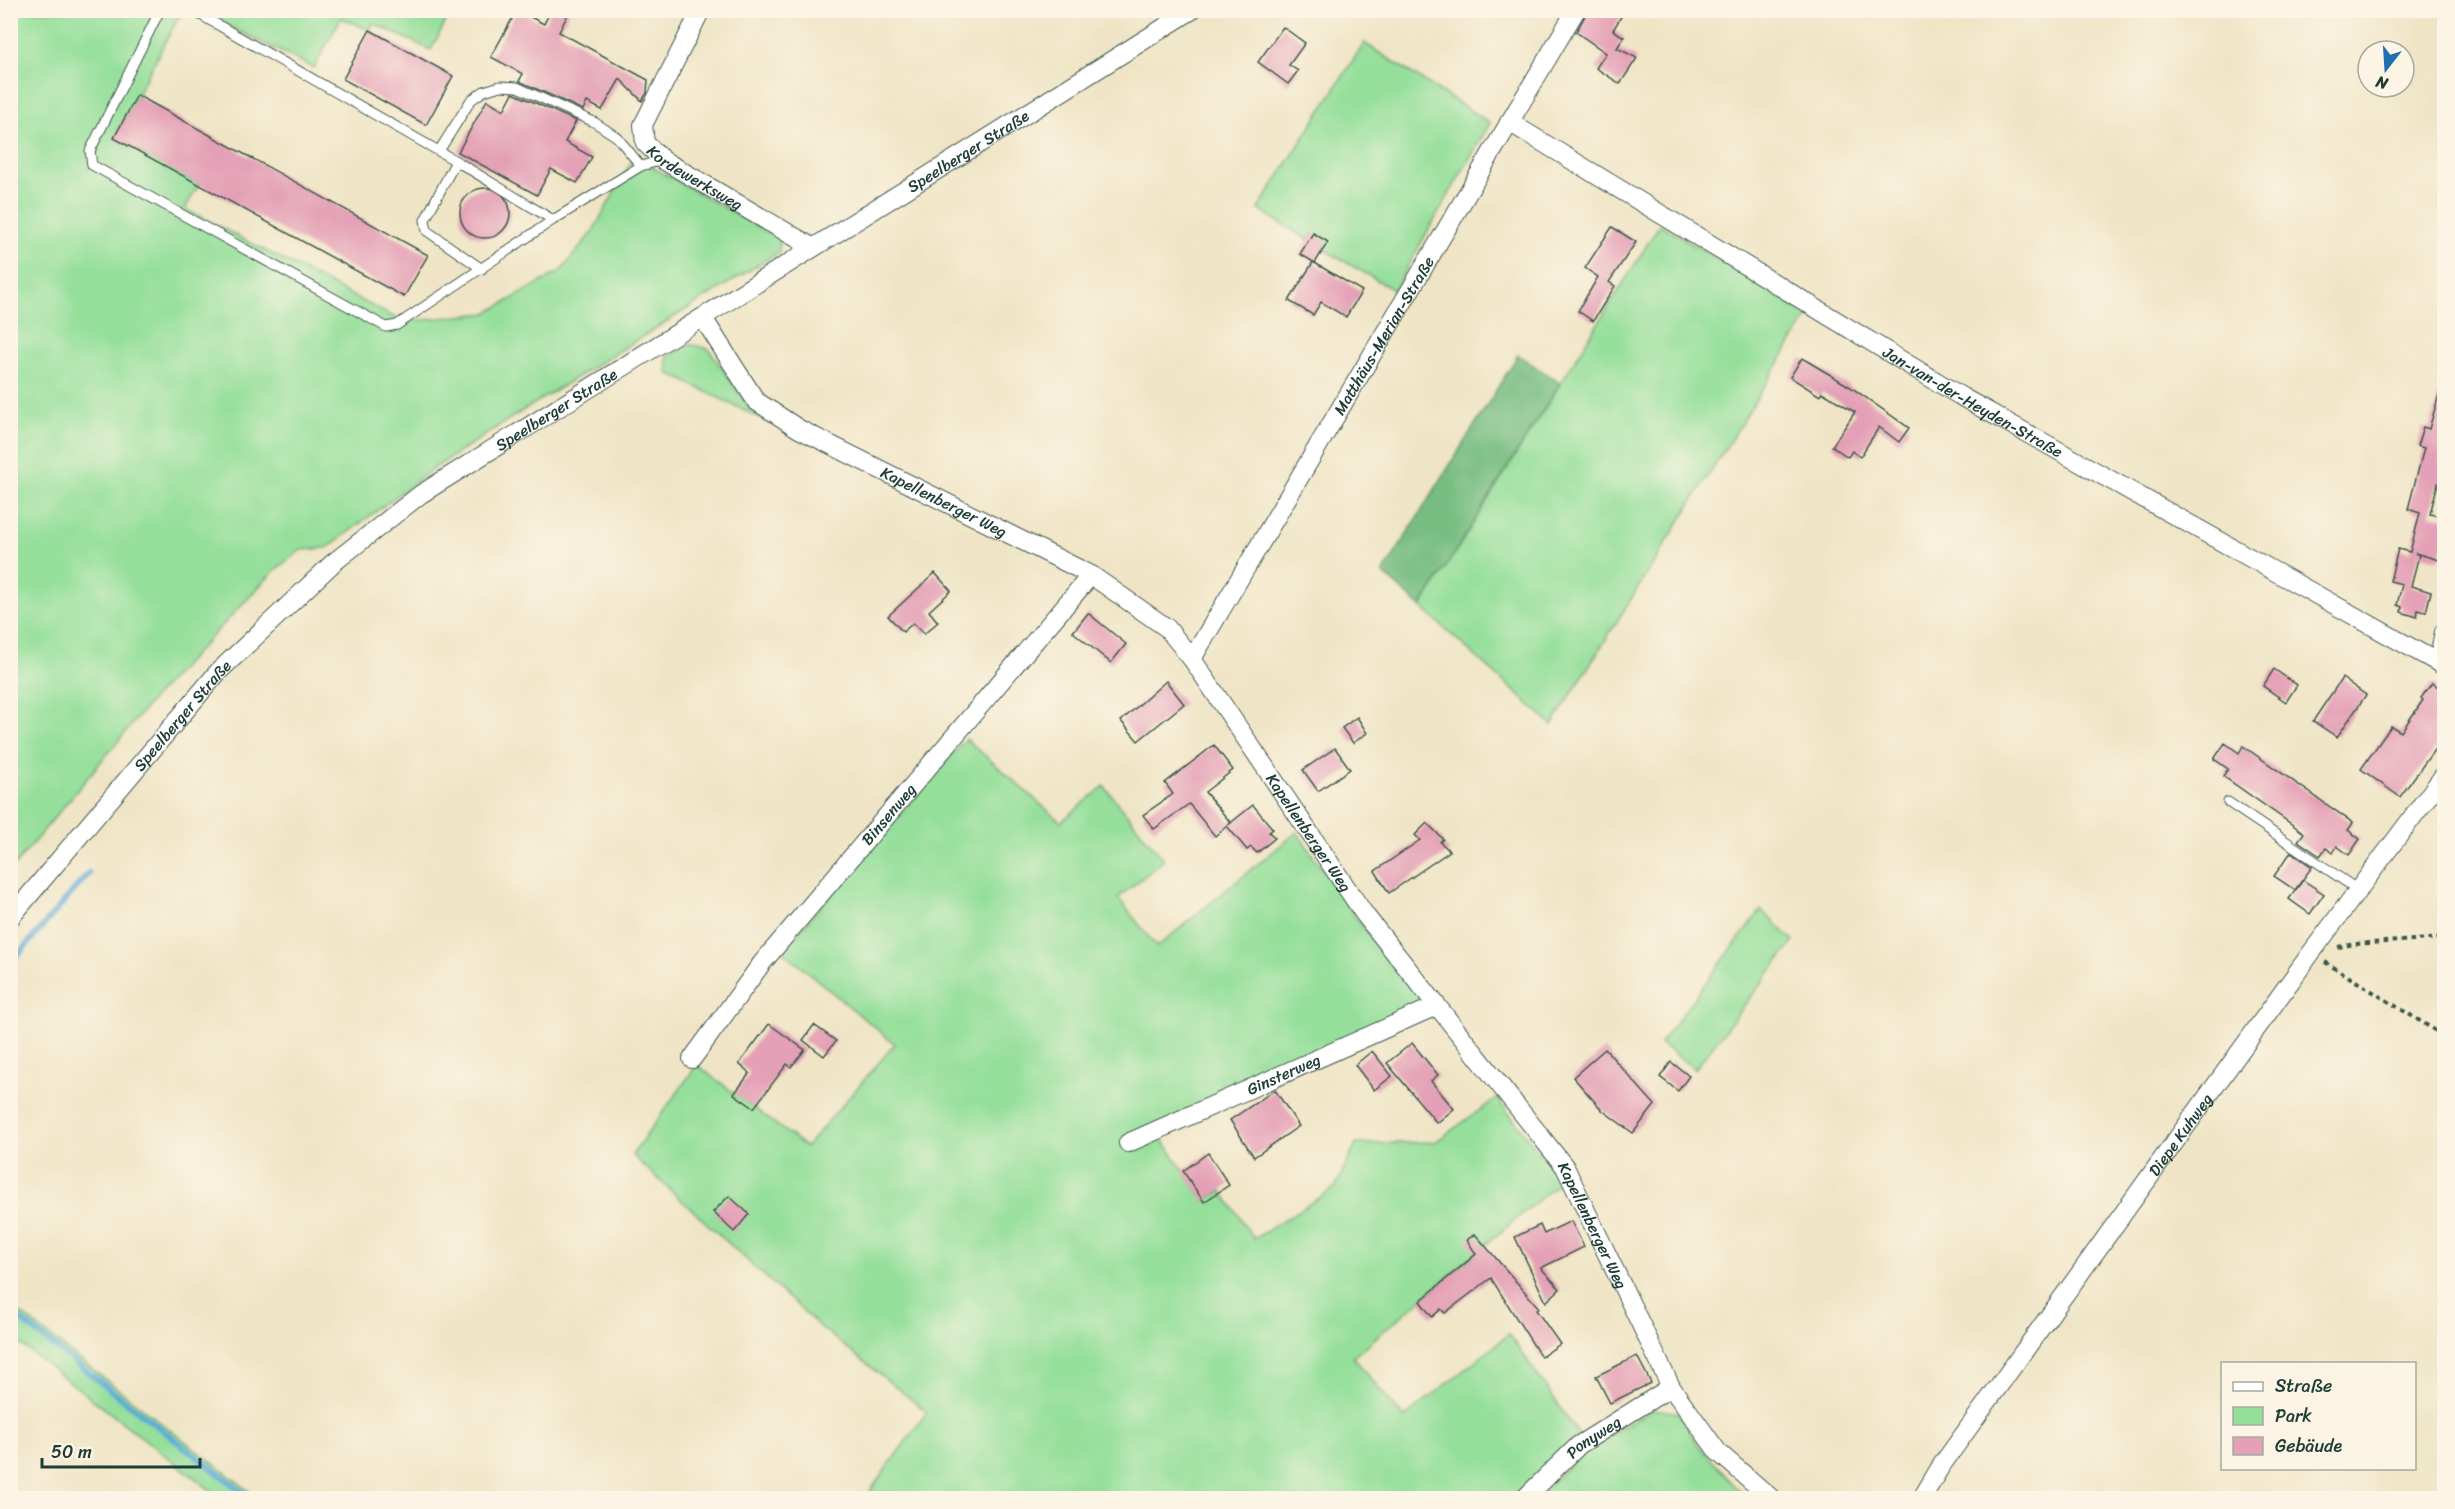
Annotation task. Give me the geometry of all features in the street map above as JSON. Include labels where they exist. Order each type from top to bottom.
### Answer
[{"type":"street","name":"Kordewerksweg","points":[[701,10],[643,125],[645,143],[663,160],[812,247]]},
{"type":"street","name":"Speelberger Straße","points":[[10,918],[218,672],[333,562],[421,494],[1192,10]]},
{"type":"street","name":"Matthäus-Merian-Straße","points":[[1192,659],[1576,10]]},
{"type":"street","name":"Jan-van-der-Heyden-Straße","points":[[1509,122],[1962,397],[2441,664]]},
{"type":"street","name":"Kapellenberger Weg","points":[[703,318],[756,401],[799,429],[1091,575],[1167,628],[1192,659],[1365,915],[1565,1167],[1671,1387],[1718,1452],[1771,1498]]},
{"type":"street","name":"Binsenweg","points":[[692,1059],[762,963],[1091,575]]},
{"type":"street","points":[[2441,664],[2445,632]]},
{"type":"street","name":"Diepe Kuhweg","points":[[1922,1498],[1941,1466],[2311,954],[2445,775]]},
{"type":"street","name":"Ginsterweg","points":[[1128,1143],[1436,1006]]},
{"type":"street","name":"Ponyweg","points":[[1525,1498],[1579,1445],[1671,1387]]},
{"type":"lane","points":[[160,10],[90,151],[92,165],[386,327],[397,325],[553,220],[641,166],[663,160]]},
{"type":"lane","points":[[192,10],[439,151],[553,220]]},
{"type":"lane","points":[[439,151],[471,100],[484,91],[500,86],[517,87],[594,122],[617,137],[641,166]]},
{"type":"lane","points":[[456,161],[425,220],[427,231],[482,269]]},
{"type":"lane","points":[[2228,802],[2358,890]]},
{"type":"path","points":[[2311,954],[2355,944],[2445,938]]},
{"type":"path","points":[[2311,954],[2445,1036]]},
{"type":"green space","points":[[11,11],[182,11],[114,138],[199,184],[185,209],[403,322],[487,313],[561,271],[593,231],[634,157],[780,239],[779,252],[511,418],[430,471],[327,548],[301,550],[274,571],[157,694],[11,870]]},
{"type":"green space","points":[[198,11],[451,11],[431,50],[373,23],[370,30],[341,18],[314,68]]},
{"type":"green space","points":[[1364,43],[1490,123],[1394,290],[1323,249],[1313,233],[1308,240],[1258,209]]},
{"type":"green space","points":[[1660,224],[1809,315],[1552,725],[1421,607]]},
{"type":"green space","points":[[689,344],[709,349],[746,403],[772,424],[668,373],[667,357]]},
{"type":"green space","points":[[1518,355],[1560,383],[1421,607],[1383,573]]},
{"type":"green space","points":[[966,739],[1061,822],[1104,786],[1164,860],[1118,898],[1157,947],[1297,832],[1359,922],[1420,997],[1418,1007],[1160,1136],[1204,1201],[1222,1191],[1254,1239],[1335,1188],[1356,1144],[1435,1142],[1497,1098],[1561,1181],[1353,1357],[1404,1418],[1509,1334],[1579,1435],[1513,1498],[865,1498],[927,1412],[818,1325],[632,1155],[697,1065],[806,1147],[895,1044],[782,951]]},
{"type":"green space","points":[[1761,910],[1794,941],[1695,1069],[1660,1043]]},
{"type":"green space","points":[[11,1306],[258,1498],[221,1498],[11,1337]]},
{"type":"green space","points":[[1653,1409],[1679,1413],[1698,1445],[1746,1498],[1535,1498],[1588,1448]]},
{"type":"building","points":[[517,10],[544,24],[551,10],[570,10],[559,32],[648,80],[647,93],[642,101],[620,79],[602,110],[587,102],[583,110],[519,81],[523,74],[491,57]]},
{"type":"building","points":[[1588,10],[1625,10],[1613,30],[1624,37],[1617,48],[1637,58],[1620,84],[1596,68],[1606,53],[1576,32]]},
{"type":"building","points":[[1283,27],[1305,43],[1289,65],[1298,71],[1288,84],[1258,62]]},
{"type":"building","points":[[370,30],[453,76],[426,125],[343,79]]},
{"type":"building","points":[[513,93],[576,121],[565,142],[592,157],[577,183],[551,169],[537,195],[458,152],[487,100],[504,110]]},
{"type":"building","points":[[137,95],[428,255],[404,297],[114,138]]},
{"type":"building","points":[[485,188],[494,190],[505,199],[510,213],[508,222],[499,233],[485,238],[476,236],[465,227],[460,213],[462,204],[471,193]]},
{"type":"building","points":[[1612,227],[1636,242],[1609,282],[1615,286],[1593,321],[1578,311],[1598,277],[1585,268]]},
{"type":"building","points":[[1313,233],[1328,242],[1315,263],[1300,254]]},
{"type":"building","points":[[1313,262],[1362,291],[1346,317],[1321,302],[1313,315],[1289,301]]},
{"type":"building","points":[[1802,358],[1849,386],[1909,428],[1899,442],[1879,427],[1860,457],[1852,451],[1848,457],[1832,446],[1855,412],[1822,392],[1820,396],[1790,377]]},
{"type":"building","points":[[2440,391],[2445,392],[2445,484],[2438,483],[2430,514],[2445,518],[2445,540],[2439,560],[2415,553],[2419,555],[2411,586],[2431,592],[2426,612],[2418,610],[2417,617],[2401,612],[2402,607],[2397,605],[2402,584],[2390,581],[2398,549],[2410,552],[2420,513],[2408,509],[2424,448],[2417,446],[2423,427],[2429,429]]},
{"type":"building","points":[[935,573],[951,591],[929,611],[938,622],[924,634],[913,623],[903,632],[888,616]]},
{"type":"building","points":[[1088,613],[1126,644],[1111,663],[1073,632]]},
{"type":"building","points":[[2274,669],[2297,685],[2286,702],[2263,686]]},
{"type":"building","points":[[2342,678],[2366,695],[2337,737],[2313,721]]},
{"type":"building","points":[[1166,681],[1184,704],[1138,741],[1121,721]]},
{"type":"building","points":[[2432,683],[2445,692],[2445,735],[2400,797],[2361,769],[2391,726],[2401,732]]},
{"type":"building","points":[[1357,717],[1367,733],[1353,743],[1342,728]]},
{"type":"building","points":[[2225,743],[2239,753],[2243,746],[2353,823],[2348,830],[2360,839],[2349,855],[2337,846],[2333,853],[2326,848],[2320,856],[2298,841],[2304,833],[2223,776],[2228,769],[2214,759]]},
{"type":"building","points":[[1214,745],[1233,770],[1205,792],[1231,823],[1253,805],[1273,829],[1269,832],[1275,838],[1257,853],[1251,847],[1247,850],[1227,826],[1215,836],[1189,804],[1154,829],[1143,815],[1173,794],[1165,783]]},
{"type":"building","points":[[1335,748],[1350,769],[1318,791],[1303,770]]},
{"type":"building","points":[[1427,823],[1443,839],[1440,842],[1450,851],[1389,893],[1375,871],[1420,840],[1415,835]]},
{"type":"building","points":[[2291,852],[2312,867],[2295,890],[2274,876]]},
{"type":"building","points":[[2303,880],[2324,894],[2310,914],[2289,899]]},
{"type":"building","points":[[769,1024],[805,1050],[791,1067],[787,1064],[754,1108],[734,1094],[750,1073],[739,1064]]},
{"type":"building","points":[[814,1025],[836,1041],[824,1056],[803,1040]]},
{"type":"building","points":[[1412,1043],[1438,1075],[1431,1081],[1454,1109],[1437,1123],[1387,1063]]},
{"type":"building","points":[[1605,1049],[1655,1105],[1633,1133],[1602,1110],[1573,1077]]},
{"type":"building","points":[[1372,1051],[1392,1076],[1374,1090],[1355,1065]]},
{"type":"building","points":[[1671,1062],[1689,1076],[1678,1091],[1660,1077]]},
{"type":"building","points":[[1275,1090],[1299,1126],[1254,1157],[1230,1120]]},
{"type":"building","points":[[1208,1153],[1229,1185],[1204,1202],[1183,1171]]},
{"type":"building","points":[[729,1196],[749,1214],[734,1232],[713,1212]]},
{"type":"building","points":[[1571,1221],[1584,1247],[1541,1268],[1560,1289],[1546,1302],[1515,1237],[1540,1225],[1544,1234]]},
{"type":"building","points":[[1475,1234],[1539,1308],[1536,1310],[1560,1344],[1541,1357],[1491,1278],[1445,1313],[1441,1309],[1432,1317],[1420,1301],[1476,1254],[1467,1240]]},
{"type":"building","points":[[1637,1356],[1651,1383],[1610,1403],[1596,1376]]},
{"type":"waterway","points":[[10,964],[89,873]]},
{"type":"waterway","points":[[10,1312],[250,1498]]}]
